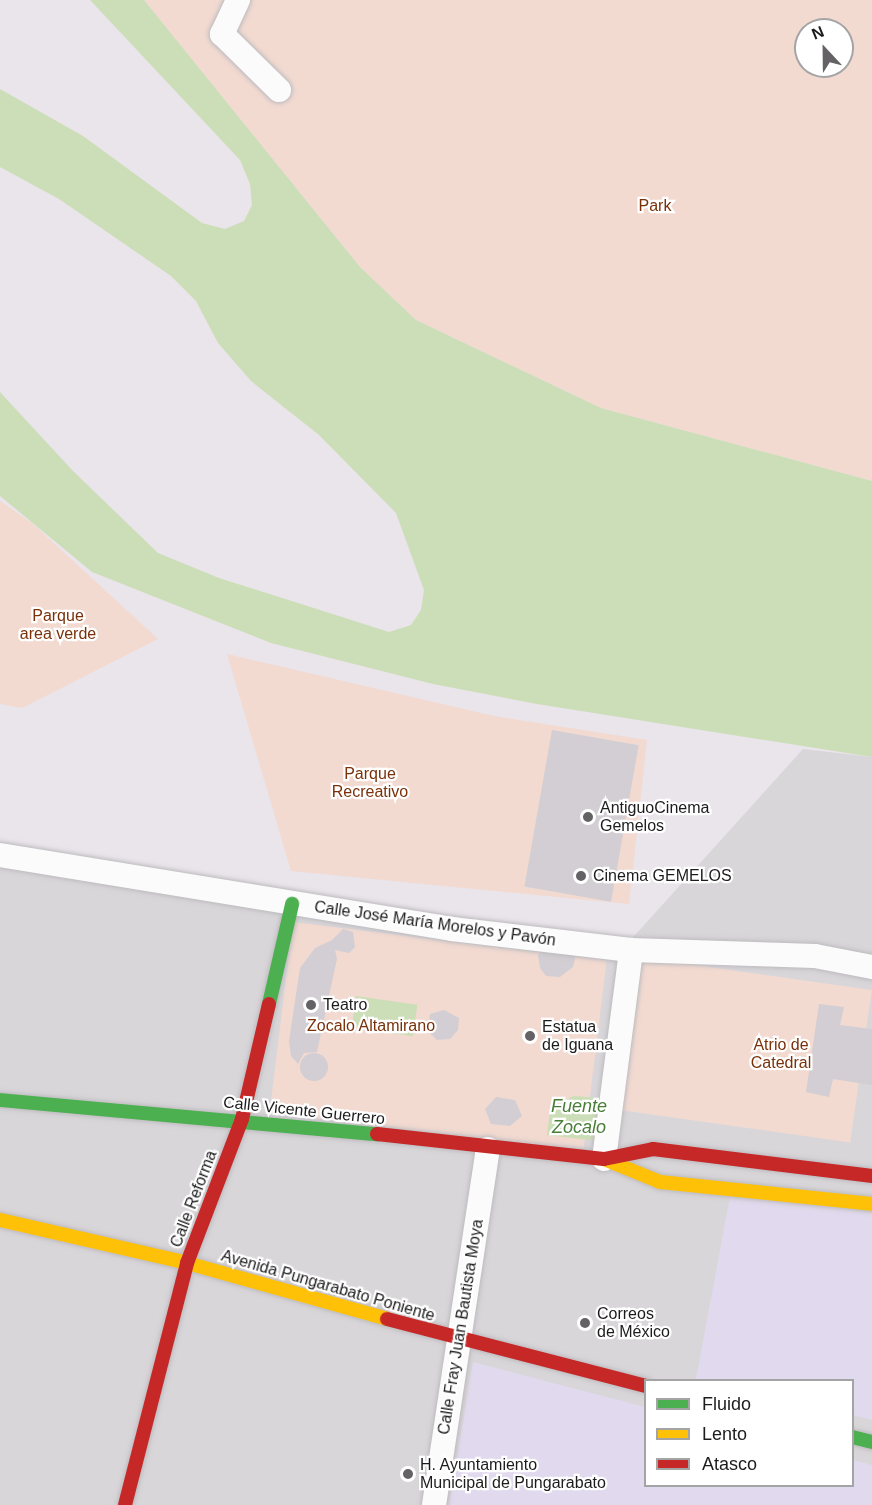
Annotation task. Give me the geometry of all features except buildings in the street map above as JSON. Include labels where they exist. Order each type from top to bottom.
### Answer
[{"type":"street","points":[[238,0],[222,34],[279,90]]},
{"type":"street","name":"Calle José María Morelos y Pavón","points":[[0,855],[452,929],[631,950],[815,956],[872,967]]},
{"type":"street","name":"Calle Reforma","points":[[124,1505],[187,1263],[242,1119],[292,904]]},
{"type":"street","points":[[604,1159],[631,950]]},
{"type":"street","name":"Calle Vicente Guerrero","points":[[0,1100],[242,1119],[488,1149],[604,1159],[653,1149],[872,1176]]},
{"type":"street","name":"Calle Fray Juan Bautista Moya","points":[[434,1505],[488,1149]]},
{"type":"street","name":"Calle Vicente Guerrero","points":[[604,1159],[660,1182],[872,1204]]},
{"type":"street","points":[[798,1196],[802,1167]]},
{"type":"street","name":"Avenida Pungarabato Poniente","points":[[0,1220],[187,1263],[458,1339],[644,1386]]},
{"type":"street","points":[[854,1438],[872,1442]]},
{"type":"shaded area","points":[[803,749],[872,757],[872,1505],[0,1505],[0,842],[453,926],[627,944]]},
{"type":"shaded area","points":[[731,1191],[872,1213],[872,1420],[854,1415],[854,1379],[696,1379]]},
{"type":"shaded area","points":[[473,1362],[644,1407],[644,1487],[854,1487],[854,1460],[872,1465],[872,1505],[449,1505]]},
{"type":"green space","name":"Park","points":[[144,0],[872,0],[872,481],[601,408],[416,320],[360,267]]},
{"type":"green space","name":"Parque area verde","points":[[0,501],[32,523],[158,639],[22,708],[0,704]]},
{"type":"green space","name":"Parque Recreativo","points":[[227,654],[494,716],[647,740],[629,904],[291,871]]},
{"type":"green space","name":"Zocalo Altamirano","points":[[293,922],[607,961],[583,1151],[270,1113]]},
{"type":"green space","name":"Atrio de Catedral","points":[[637,957],[872,990],[850,1142],[616,1110]]},
{"type":"water","points":[[90,0],[144,0],[360,267],[416,320],[601,408],[872,481],[872,757],[537,704],[433,684],[271,643],[92,572],[0,496],[0,392],[73,471],[158,553],[219,578],[389,632],[411,625],[421,610],[424,590],[396,513],[319,435],[251,381],[218,343],[196,301],[171,276],[59,199],[0,167],[0,89],[83,136],[202,223],[225,229],[244,221],[252,205],[250,184],[240,160]]},
{"type":"water","points":[[356,996],[417,1005],[413,1036],[352,1028]]},
{"type":"water","name":"Fuente Zocalo","points":[[573,1096],[603,1098],[598,1141],[547,1135],[550,1110]]},
{"type":"traffic: fast","points":[[269,1004],[292,904]]},
{"type":"traffic: fast","points":[[0,1100],[377,1134]]},
{"type":"traffic: fast","points":[[854,1438],[872,1442]]},
{"type":"traffic: slow","points":[[604,1159],[660,1182],[872,1204]]},
{"type":"traffic: slow","points":[[0,1220],[187,1263],[387,1319]]},
{"type":"traffic: jam","points":[[125,1505],[187,1263],[242,1119],[269,1004]]},
{"type":"traffic: jam","points":[[377,1134],[604,1159],[653,1149],[872,1176]]},
{"type":"traffic: jam","points":[[387,1319],[644,1385]]},
{"type":"place","name":"AntiguoCinema Gemelos","points":[[588,817]]},
{"type":"place","name":"Cinema GEMELOS","points":[[581,876]]},
{"type":"place","name":"Teatro","points":[[311,1005]]},
{"type":"place","name":"Estatua de Iguana","points":[[530,1036]]},
{"type":"place","name":"Correos de México","points":[[585,1323]]},
{"type":"place","name":"H. Ayuntamiento Municipal de Pungarabato","points":[[408,1474]]}]
